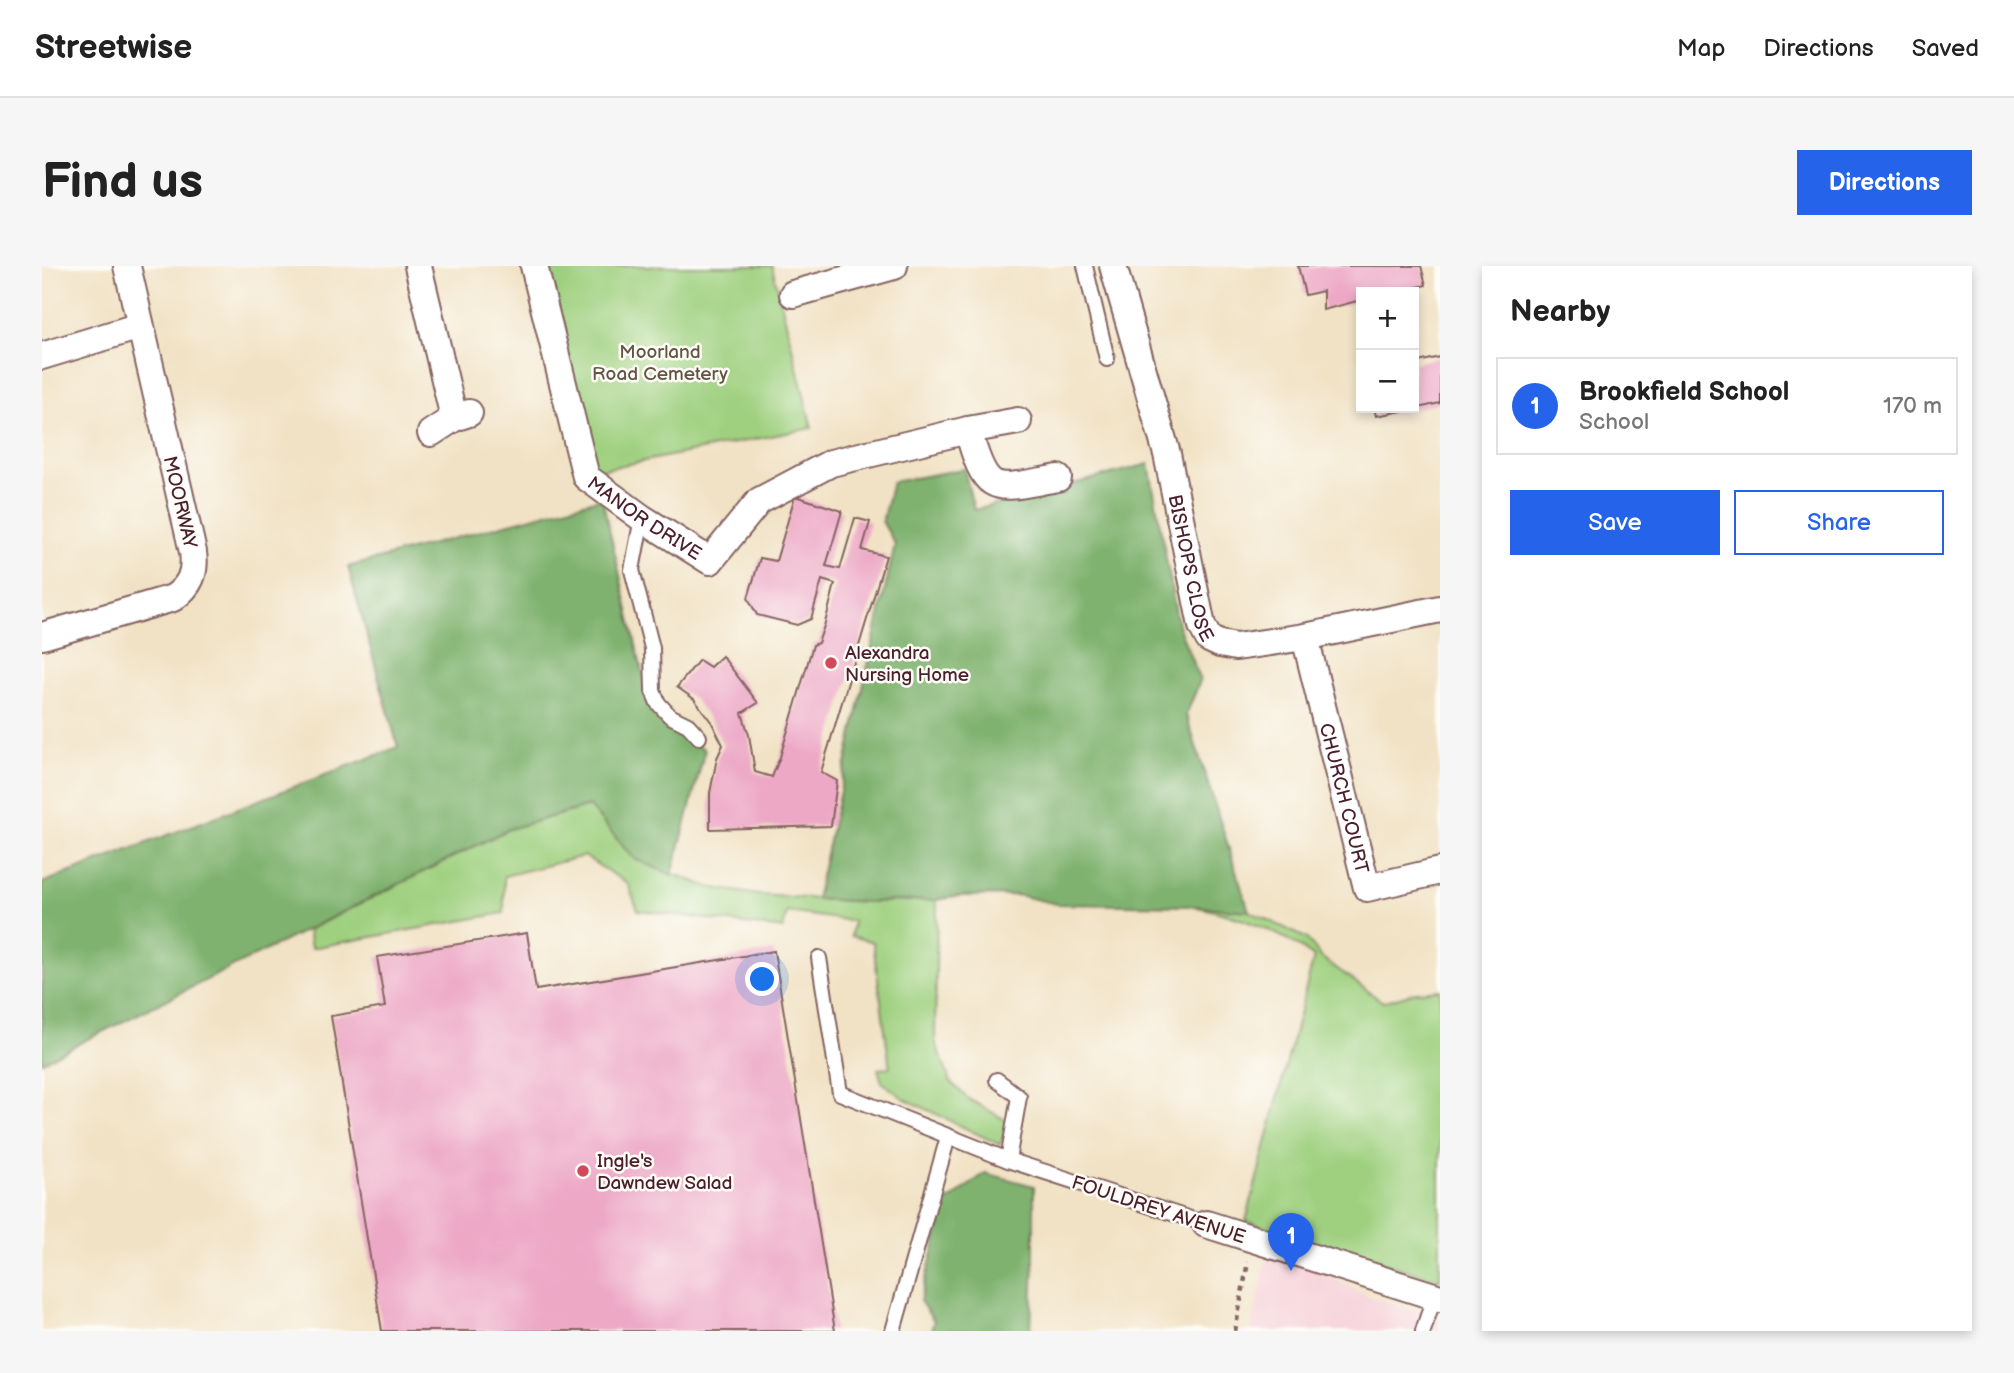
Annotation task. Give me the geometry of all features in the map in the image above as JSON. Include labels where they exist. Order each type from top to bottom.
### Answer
[{"type":"street","name":"MOORWAY","points":[[42,636],[173,598],[191,580],[195,562],[193,552],[127,266]]},
{"type":"street","points":[[418,266],[462,416],[431,433]]},
{"type":"street","name":"MANOR DRIVE","points":[[534,266],[586,477],[642,518],[710,561],[760,501],[839,460],[968,430]]},
{"type":"street","points":[[793,294],[894,266]]},
{"type":"street","name":"BISHOPS CLOSE","points":[[1113,266],[1167,454],[1202,626],[1209,639],[1237,647],[1305,637],[1440,609]]},
{"type":"street","points":[[42,356],[140,326]]},
{"type":"street","points":[[1018,421],[968,430],[979,466],[987,480],[998,486],[1007,486],[1058,478]]},
{"type":"street","name":"CHURCH COURT","points":[[1305,637],[1367,888],[1440,871]]},
{"type":"street","name":"FOULDREY AVENUE","points":[[1206,1224],[1437,1298]]},
{"type":"lane","points":[[1086,266],[1107,359]]},
{"type":"lane","points":[[642,518],[632,570],[652,648],[653,691],[658,703],[670,716],[688,725],[699,737]]},
{"type":"lane","name":"FOULDREY AVENUE","points":[[819,958],[839,1093],[1008,1160],[1206,1224]]},
{"type":"lane","points":[[997,1080],[1019,1097],[1008,1160]]},
{"type":"lane","points":[[893,1331],[948,1137]]},
{"type":"lane","points":[[1423,1331],[1437,1298]]},
{"type":"path","points":[[1235,1331],[1254,1241]]},
{"type":"shaded area","points":[[1269,1245],[1369,1297],[1440,1318],[1440,1331],[1251,1331]]},
{"type":"green space","name":"Moorland Road Cemetery","points":[[540,266],[772,266],[812,428],[588,472]]},
{"type":"green space","points":[[1149,464],[1178,625],[1200,681],[1186,715],[1249,911],[1192,906],[1057,904],[1017,895],[866,902],[816,899],[895,544],[882,521],[892,482],[964,469],[974,510]]},
{"type":"green space","points":[[602,498],[648,697],[669,724],[705,750],[672,875],[634,859],[589,806],[509,829],[42,1062],[42,883],[398,747],[348,567]]},
{"type":"green space","points":[[589,806],[634,859],[709,887],[759,895],[866,902],[937,900],[935,1041],[950,1081],[967,1098],[1009,1122],[1000,1145],[903,1098],[882,1082],[878,1069],[890,1067],[873,942],[851,936],[853,921],[787,912],[783,929],[638,910],[628,884],[584,856],[504,876],[504,913],[311,948],[308,930],[508,829]]},
{"type":"green space","points":[[1192,906],[1226,906],[1249,911],[1306,938],[1321,957],[1383,1002],[1416,992],[1440,990],[1440,1280],[1246,1221],[1314,957],[1287,939],[1256,925],[1223,913]]},
{"type":"green space","points":[[985,1173],[1034,1186],[1031,1331],[931,1331],[934,1321],[920,1301],[946,1203]]},
{"type":"building","points":[[1298,266],[1421,266],[1426,285],[1356,287],[1356,301],[1323,310],[1323,291],[1305,295]]},
{"type":"building","points":[[1440,357],[1440,403],[1419,408],[1419,362]]},
{"type":"building","name":"Alexandra Nursing Home","points":[[795,496],[842,511],[826,566],[840,569],[855,518],[870,522],[862,550],[886,556],[821,772],[837,781],[831,826],[710,829],[710,793],[717,758],[723,745],[712,723],[694,699],[677,687],[699,660],[710,667],[722,656],[758,703],[742,713],[749,735],[755,772],[772,777],[813,645],[818,643],[825,623],[835,584],[822,580],[811,619],[797,625],[757,615],[748,598],[760,558],[776,561]]},
{"type":"building","name":"Ingle's Dawndew Salad","points":[[527,933],[536,990],[774,951],[835,1331],[382,1331],[331,1016],[385,1007],[377,957]]},
{"type":"place","name":"Alexandra Nursing Home","points":[[831,663]]},
{"type":"place","name":"Ingle's Dawndew Salad","points":[[583,1171]]},
{"type":"place","name":"Brookfield School","points":[[1291,1271]]}]
